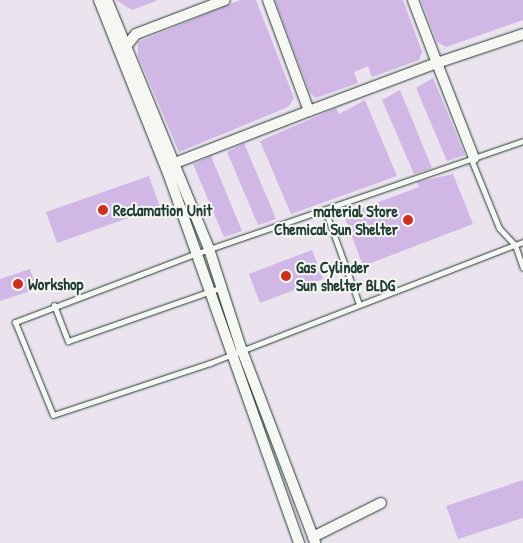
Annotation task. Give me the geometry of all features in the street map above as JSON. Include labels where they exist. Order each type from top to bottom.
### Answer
[{"type":"street","points":[[99,0],[118,34],[127,45],[209,249],[222,288],[236,350],[299,543]]},
{"type":"street","points":[[107,0],[210,292],[236,350],[314,540],[381,503]]},
{"type":"street","points":[[118,34],[209,0]]},
{"type":"street","points":[[127,45],[136,34],[225,0]]},
{"type":"street","points":[[262,0],[299,103],[298,111]]},
{"type":"street","points":[[268,0],[308,109]]},
{"type":"street","points":[[408,0],[428,57],[432,63]]},
{"type":"street","points":[[413,0],[432,63],[471,159]]},
{"type":"street","points":[[174,160],[523,29]]},
{"type":"street","points":[[432,63],[523,34]]},
{"type":"street","points":[[174,160],[298,111],[308,109]]},
{"type":"lane","points":[[523,141],[197,253],[16,322],[52,415],[236,350],[523,242]]},
{"type":"lane","points":[[471,159],[499,228],[515,245],[523,268]]},
{"type":"lane","points":[[325,210],[359,304]]},
{"type":"lane","points":[[54,306],[68,341],[222,288]]},
{"type":"shaded area","points":[[0,0],[523,0],[523,543],[0,543]]},
{"type":"building","points":[[116,0],[156,0],[156,1],[132,10]]},
{"type":"building","points":[[240,0],[256,0],[294,98],[288,107],[179,152],[138,56],[138,42]]},
{"type":"building","points":[[275,0],[403,0],[422,52],[419,60],[372,77],[368,66],[354,72],[358,83],[316,98],[310,93]]},
{"type":"building","points":[[421,0],[523,0],[523,20],[446,47],[437,42]]},
{"type":"building","points":[[433,78],[465,155],[447,161],[416,88]]},
{"type":"building","points":[[400,90],[432,168],[414,174],[382,100]]},
{"type":"building","points":[[365,100],[397,176],[291,214],[260,141],[336,108],[339,114]]},
{"type":"building","points":[[244,143],[276,219],[258,225],[227,152]]},
{"type":"building","points":[[211,156],[242,231],[224,237],[193,164]]},
{"type":"building","name":"material Store Chemical Sun Shelter","points":[[453,174],[473,224],[363,266],[344,215],[419,187],[417,182]]},
{"type":"building","name":"Reclamation Unit","points":[[149,176],[160,207],[57,243],[46,212]]},
{"type":"building","name":"Gas Cylinder Sun shelter BLDG","points":[[312,250],[323,279],[260,303],[249,274]]},
{"type":"building","name":"Workshop","points":[[30,269],[37,289],[0,301],[0,279]]},
{"type":"building","points":[[523,480],[523,518],[458,539],[446,506]]},
{"type":"place","name":"Reclamation Unit","points":[[103,210]]},
{"type":"place","name":"material Store Chemical Sun Shelter","points":[[408,220]]},
{"type":"place","name":"Gas Cylinder Sun shelter BLDG","points":[[286,276]]},
{"type":"place","name":"Workshop","points":[[18,284]]}]
